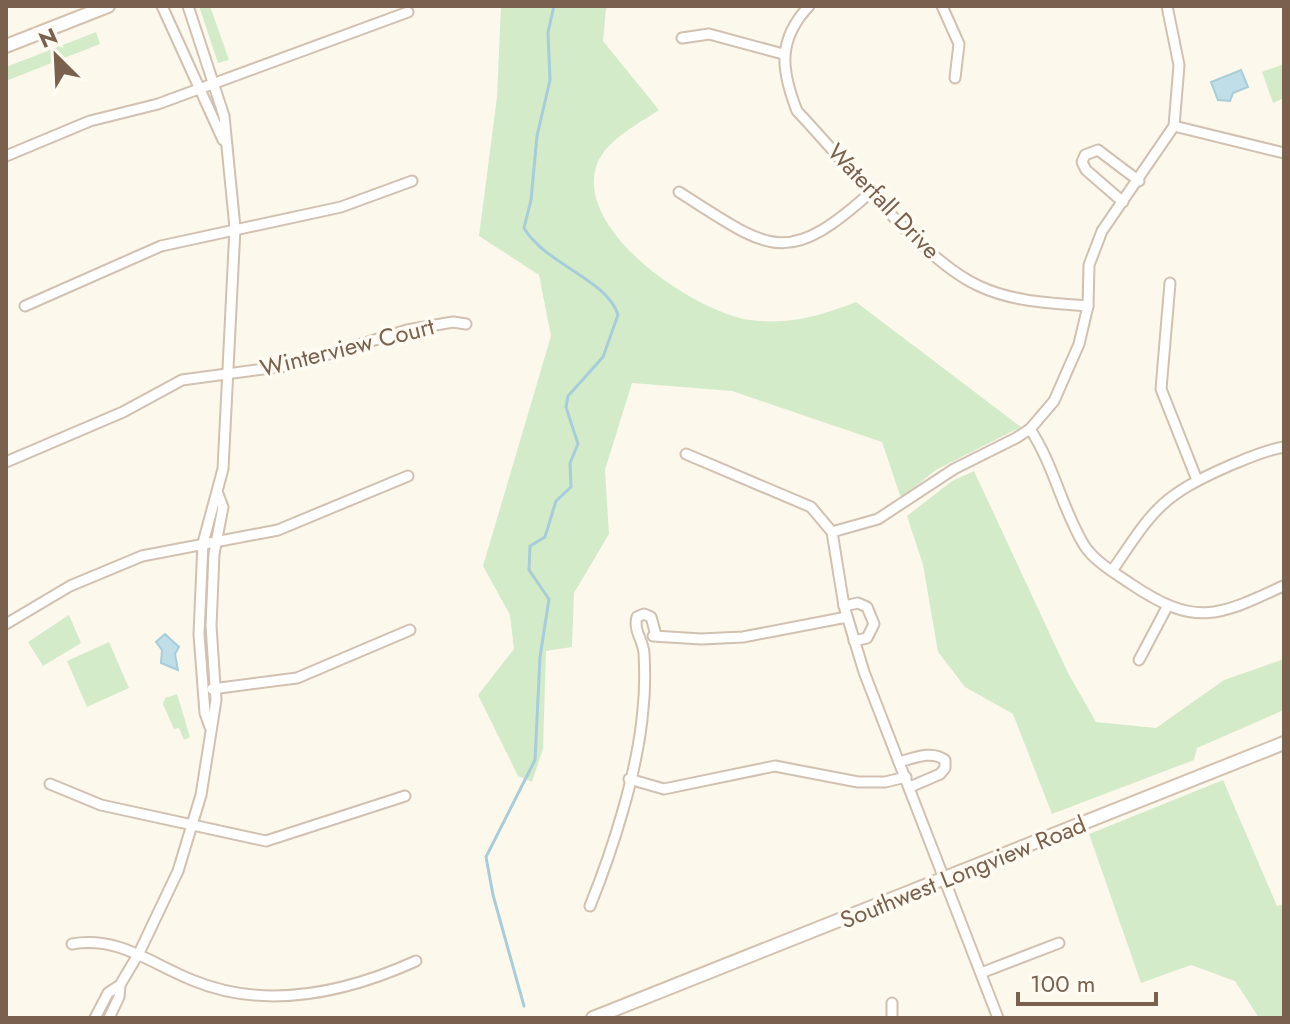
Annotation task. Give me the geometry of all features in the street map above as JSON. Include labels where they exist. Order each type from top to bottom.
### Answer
[{"type":"street","points":[[6,46],[108,6]]},
{"type":"street","points":[[162,6],[225,143]]},
{"type":"street","points":[[188,6],[224,116],[235,228],[218,494],[223,507],[217,542],[211,626],[215,714],[210,727]]},
{"type":"street","points":[[682,38],[709,34],[783,54],[796,20],[809,6]]},
{"type":"street","points":[[942,6],[959,44],[955,78]]},
{"type":"street","points":[[832,532],[878,519],[954,469],[1030,429],[1054,401],[1079,344],[1088,306],[1089,265],[1102,231],[1174,126],[1179,65],[1167,6]]},
{"type":"street","points":[[6,156],[90,121],[130,112],[408,12]]},
{"type":"street","name":"Waterfall Drive","points":[[783,54],[784,78],[797,111],[946,266],[978,286],[1020,300],[1088,306]]},
{"type":"street","points":[[1174,126],[1284,153]]},
{"type":"street","points":[[1123,202],[1086,170],[1082,162],[1085,155],[1098,150],[1139,181]]},
{"type":"street","points":[[25,306],[161,246],[341,207],[412,181]]},
{"type":"street","points":[[679,192],[751,237],[784,244],[817,236],[872,191]]},
{"type":"street","points":[[1170,283],[1161,389],[1197,480]]},
{"type":"street","name":"Winterview Court","points":[[6,462],[123,412],[172,384],[293,365],[407,330],[453,322],[466,324]]},
{"type":"street","points":[[1030,429],[1043,449],[1085,546],[1112,571],[1167,607],[1190,614],[1222,612],[1283,586]]},
{"type":"street","points":[[1112,571],[1150,515],[1171,494],[1260,453],[1284,447]]},
{"type":"street","points":[[686,454],[811,507],[832,532],[844,606],[854,641],[998,1018]]},
{"type":"street","points":[[6,624],[100,573],[142,556],[278,530],[408,476]]},
{"type":"street","points":[[95,1018],[108,993],[120,985],[139,953],[178,871],[194,827],[208,763],[210,727],[199,634],[203,543],[210,506],[218,494]]},
{"type":"street","points":[[844,606],[858,603],[867,607],[874,624],[867,638],[854,641]]},
{"type":"street","points":[[1139,660],[1167,607]]},
{"type":"street","points":[[644,649],[635,624],[637,617],[644,614],[651,617],[656,635]]},
{"type":"street","points":[[590,906],[611,855],[629,779],[643,708],[645,640],[656,635],[701,639],[743,637],[847,617]]},
{"type":"street","points":[[204,690],[297,678],[410,630]]},
{"type":"street","name":"Southwest Longview Road","points":[[593,1018],[1284,743]]},
{"type":"street","points":[[629,779],[664,789],[775,766],[858,782],[908,782],[940,774],[945,760],[929,755],[899,762]]},
{"type":"street","points":[[50,784],[101,805],[266,841],[405,796]]},
{"type":"street","points":[[72,944],[103,941],[139,953],[224,992],[288,997],[370,981],[416,961]]},
{"type":"street","points":[[981,973],[1059,943]]},
{"type":"street","points":[[109,1018],[119,997],[120,985]]},
{"type":"street","points":[[892,1003],[892,1018]]},
{"type":"green space","points":[[199,6],[210,6],[229,60],[218,63]]},
{"type":"green space","points":[[501,6],[610,6],[606,9],[603,41],[659,110],[621,135],[604,151],[595,171],[595,195],[606,220],[623,244],[647,266],[701,302],[750,320],[804,318],[856,302],[1021,427],[936,470],[901,498],[882,442],[732,391],[632,383],[605,470],[609,534],[574,593],[572,647],[546,651],[543,749],[532,782],[518,776],[478,695],[514,649],[510,615],[483,566],[551,336],[539,275],[479,236],[497,97]]},
{"type":"green space","points":[[96,32],[100,44],[6,81],[6,67]]},
{"type":"green space","points":[[1284,64],[1284,98],[1273,103],[1262,72]]},
{"type":"green space","points":[[974,471],[1068,673],[1096,722],[1156,728],[1224,680],[1284,659],[1284,710],[1197,748],[1194,760],[1052,814],[1013,714],[965,687],[938,652],[923,565],[907,516],[952,481]]},
{"type":"green space","points":[[69,615],[81,643],[43,666],[28,642]]},
{"type":"green space","points":[[109,642],[129,688],[87,707],[67,661]]},
{"type":"green space","points":[[177,694],[190,737],[184,740],[179,728],[174,729],[163,704],[165,698]]},
{"type":"green space","points":[[1223,780],[1277,906],[1284,904],[1284,1018],[1259,1018],[1235,981],[1191,965],[1141,983],[1089,834]]},
{"type":"water","points":[[1241,70],[1248,87],[1233,93],[1230,101],[1218,100],[1211,82]]},
{"type":"water","points":[[165,634],[179,647],[175,654],[178,670],[161,663],[162,650],[156,642]]},
{"type":"waterway","points":[[524,1006],[493,895],[486,857],[535,760],[540,657],[549,599],[529,570],[530,546],[545,537],[556,501],[571,487],[570,463],[578,444],[566,407],[568,396],[603,357],[618,315],[602,292],[546,252],[524,228],[531,200],[537,136],[550,80],[548,32],[554,6]]}]
